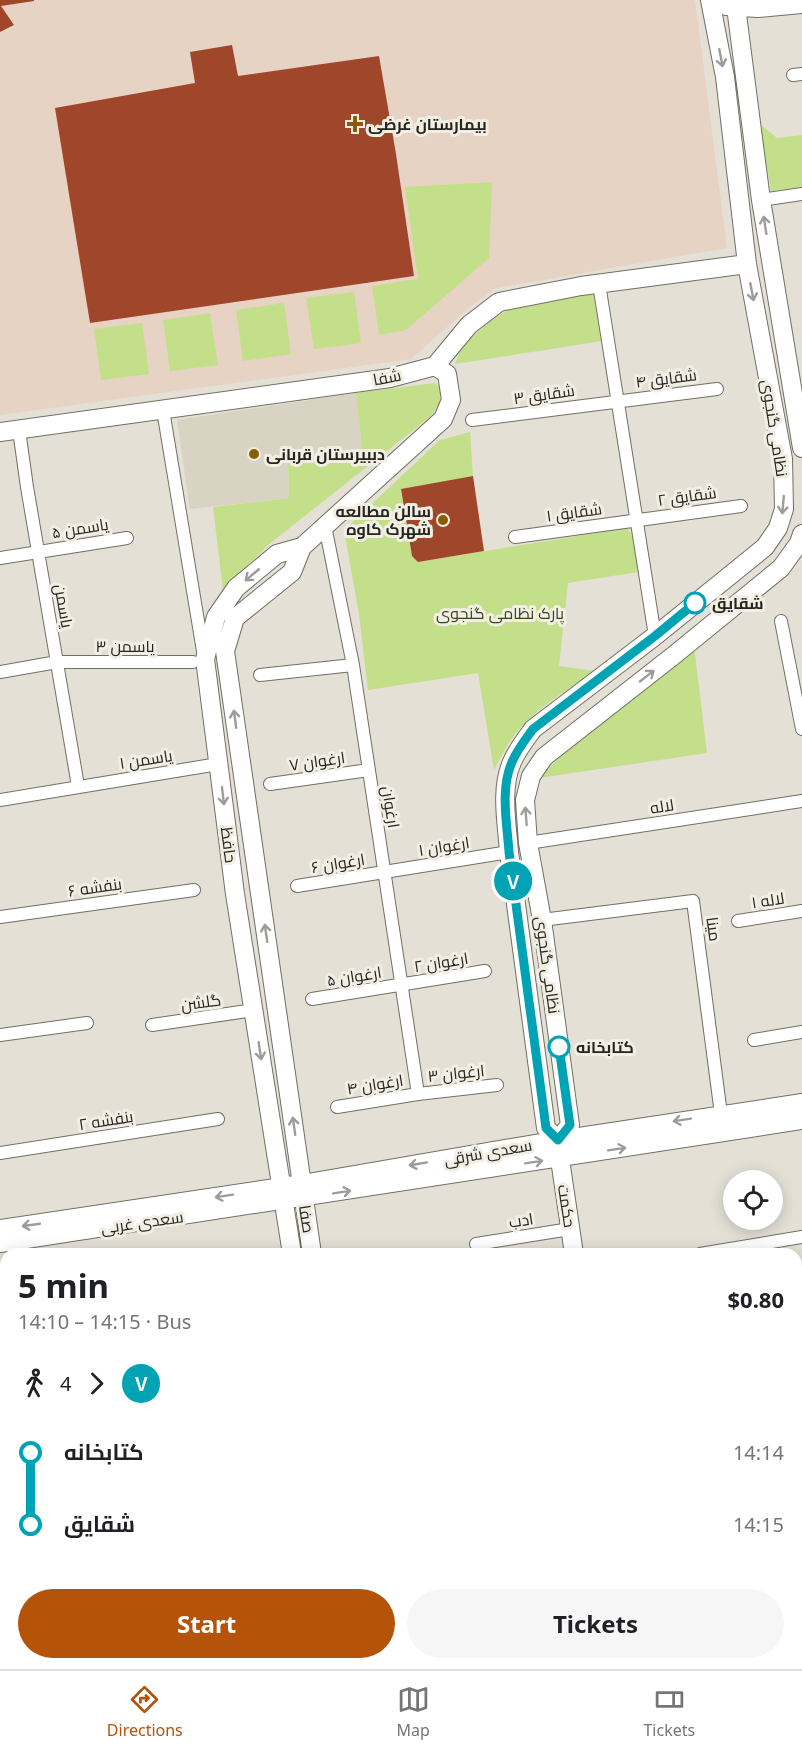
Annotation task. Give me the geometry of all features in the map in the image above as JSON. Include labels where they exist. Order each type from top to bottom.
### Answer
[{"type":"street","name":"نظامی گنجوی","points":[[559,1149],[546,1128],[509,852],[506,787],[511,764],[533,729],[550,714],[655,636],[765,547],[778,528],[784,509],[783,459],[747,264],[725,77],[710,0]]},
{"type":"street","points":[[715,0],[726,6],[736,7],[758,8],[802,4]]},
{"type":"street","name":"نظامی گنجوی","points":[[736,7],[761,200],[802,441]]},
{"type":"street","points":[[731,133],[752,130]]},
{"type":"street","points":[[761,200],[802,194]]},
{"type":"street","points":[[435,366],[469,325],[499,302],[599,284],[747,264]]},
{"type":"street","points":[[599,284],[655,636],[673,656]]},
{"type":"street","points":[[765,360],[786,356]]},
{"type":"street","name":"شفا","points":[[0,432],[390,378],[435,366]]},
{"type":"street","name":"حافظ","points":[[303,1191],[225,651],[235,618],[292,572],[302,547],[443,419],[451,400],[447,374],[435,366]]},
{"type":"street","name":"شقایق ۴","points":[[619,400],[717,389]]},
{"type":"street","name":"شقایق ۳","points":[[472,420],[619,400]]},
{"type":"street","points":[[163,410],[199,660]]},
{"type":"street","name":"یاسمن","points":[[19,430],[78,786]]},
{"type":"street","name":"شقایق ۲","points":[[637,520],[741,506]]},
{"type":"street","name":"شقایق ۱","points":[[515,537],[637,520]]},
{"type":"street","name":"ارغوان","points":[[325,526],[353,665],[418,1094]]},
{"type":"street","name":"نظامی گنجوی","points":[[559,1149],[570,1125],[542,920],[528,843],[525,800],[531,776],[543,757],[781,568],[799,543],[802,534]]},
{"type":"street","name":"یاسمن ۵","points":[[0,558],[127,538]]},
{"type":"street","name":"حافظ","points":[[283,1194],[218,764],[199,660],[216,617],[236,588],[277,554],[302,547]]},
{"type":"street","points":[[781,621],[802,729]]},
{"type":"street","name":"یاسمن ۳","points":[[0,672],[57,662],[199,660]]},
{"type":"street","points":[[260,675],[353,665]]},
{"type":"street","points":[[218,764],[240,757]]},
{"type":"street","name":"یاسمن ۱","points":[[0,800],[218,764]]},
{"type":"street","name":"ارغوان ۷","points":[[270,784],[369,770]]},
{"type":"street","name":"لاله","points":[[528,843],[802,801]]},
{"type":"street","name":"ارغوان ۱","points":[[384,872],[509,852]]},
{"type":"street","name":"ارغوان ۶","points":[[297,886],[384,872]]},
{"type":"street","name":"بنفشه ۶","points":[[0,917],[194,890]]},
{"type":"street","name":"مینا","points":[[542,920],[693,901],[720,1114]]},
{"type":"street","name":"لاله ۱","points":[[738,921],[802,911]]},
{"type":"street","name":"ارغوان ۲","points":[[401,985],[485,971]]},
{"type":"street","name":"ارغوان ۵","points":[[312,999],[401,985]]},
{"type":"street","name":"گلشن","points":[[153,1025],[254,1010]]},
{"type":"street","points":[[0,1035],[87,1023]]},
{"type":"street","points":[[754,1040],[802,1032]]},
{"type":"street","name":"ارغوان ۳","points":[[418,1094],[497,1085]]},
{"type":"street","name":"ارغوان ۴","points":[[337,1107],[418,1094]]},
{"type":"street","name":"سعدی شرقی","points":[[559,1149],[720,1114],[802,1103]]},
{"type":"street","name":"بنفشه ۲","points":[[0,1153],[218,1119]]},
{"type":"street","name":"سعدی شرقی","points":[[283,1194],[559,1149],[802,1120]]},
{"type":"street","name":"حکمت","points":[[559,1149],[573,1248]]},
{"type":"street","name":"صفا","points":[[303,1191],[311,1248]]},
{"type":"street","name":"صفا","points":[[283,1194],[291,1248]]},
{"type":"street","name":"سعدی غربی","points":[[5,1239],[283,1194]]},
{"type":"street","name":"ادب","points":[[476,1244],[570,1229]]},
{"type":"street","points":[[746,1248],[802,1238]]},
{"type":"shaded area","name":"بیمارستان غرضی","points":[[0,0],[695,0],[727,248],[496,288],[471,306],[411,359],[0,415]]},
{"type":"shaded area","name":"دببیرستان قربانی","points":[[356,393],[362,449],[288,460],[289,498],[190,509],[177,420]]},
{"type":"green space","points":[[760,124],[777,138],[802,135],[802,187],[771,191]]},
{"type":"green space","points":[[492,182],[489,258],[406,330],[379,335],[372,286],[418,279],[405,187]]},
{"type":"green space","points":[[595,291],[602,341],[455,364],[460,351],[472,337],[494,318],[513,307]]},
{"type":"green space","points":[[354,292],[361,343],[314,349],[306,298]]},
{"type":"green space","points":[[284,303],[291,354],[243,361],[236,310]]},
{"type":"green space","points":[[210,313],[218,365],[170,371],[163,320]]},
{"type":"green space","points":[[142,323],[149,374],[101,380],[94,329]]},
{"type":"green space","points":[[435,383],[441,389],[440,404],[430,417],[268,545],[223,590],[213,507],[289,498],[288,460],[362,449],[356,393]]},
{"type":"green space","name":"پارک نظامی گنجوی","points":[[470,432],[473,476],[401,490],[412,556],[418,562],[627,528],[633,536],[638,572],[568,583],[559,666],[595,671],[530,718],[510,741],[494,770],[478,673],[368,690],[359,614],[344,530],[440,440]]},
{"type":"green space","points":[[694,646],[707,753],[539,778],[569,748]]},
{"type":"building","points":[[0,0],[34,1],[1,6],[14,25],[0,32]]},
{"type":"building","name":"بیمارستان غرضی","points":[[232,45],[238,76],[379,56],[414,276],[90,323],[55,108],[195,83],[190,52]]},
{"type":"building","name":"سالن مطالعه شهرک کاوه","points":[[473,476],[484,551],[418,562],[412,556],[401,489]]},
{"type":"bus line","name":"۷","points":[[559,1047],[570,1125],[558,1140],[546,1128],[509,852],[506,787],[511,764],[533,729],[550,714],[655,636],[695,603]]},
{"type":"place","name":"بیمارستان غرضی","points":[[355,124]]},
{"type":"place","name":"دببیرستان قربانی","points":[[254,454]]},
{"type":"place","name":"سالن مطالعه شهرک کاوه","points":[[443,520]]},
{"type":"place","name":"شقایق","points":[[695,603]]},
{"type":"place","name":"کتابخانه","points":[[559,1047]]}]
